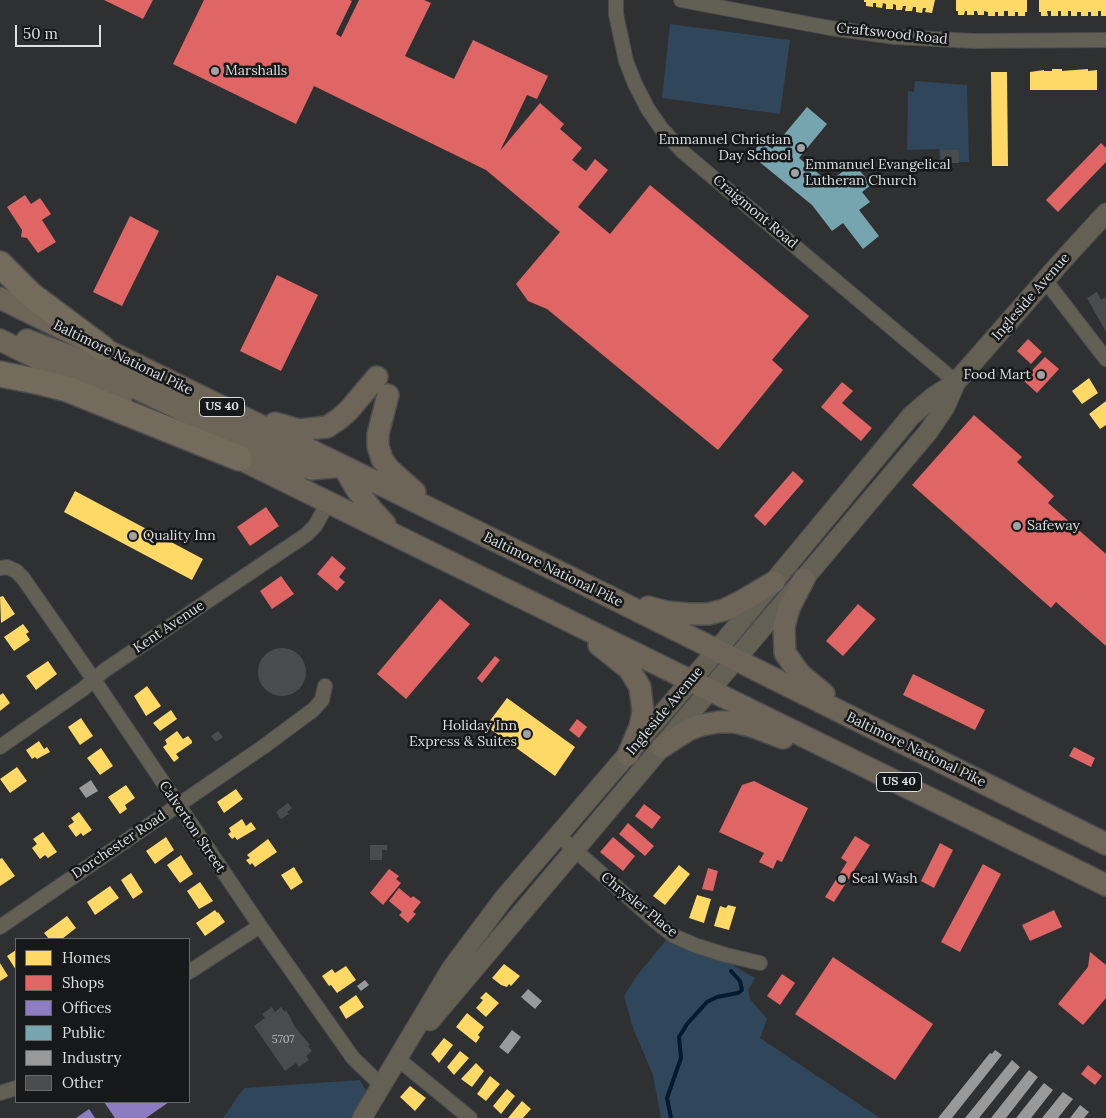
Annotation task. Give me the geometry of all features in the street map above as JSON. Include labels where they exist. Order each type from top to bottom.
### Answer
[{"type":"highway","points":[[0,264],[31,295],[102,348]]},
{"type":"highway","points":[[0,374],[67,389],[239,458]]},
{"type":"main road","name":"Ingleside Avenue","points":[[398,1059],[662,747],[701,684],[717,650],[911,416],[933,397],[956,382],[1106,213]]},
{"type":"main road","name":"Baltimore National Pike","points":[[0,298],[600,592],[1106,844]]},
{"type":"main road","points":[[0,331],[70,356],[297,466],[311,469],[343,466],[372,512],[394,533]]},
{"type":"main road","name":"US 40","points":[[0,340],[1106,885]]},
{"type":"main road","name":"Ingleside Avenue","points":[[362,1118],[451,969],[478,930],[628,755],[701,684],[736,660],[928,432],[945,407],[956,382]]},
{"type":"main road","points":[[224,408],[299,430],[327,427],[382,386],[378,434],[378,446],[382,459],[399,480],[444,516]]},
{"type":"main road","points":[[804,579],[789,608],[784,627],[785,653],[800,674],[856,720]]},
{"type":"main road","points":[[600,592],[667,612],[708,614],[724,610],[774,582]]},
{"type":"main road","points":[[550,610],[619,659],[630,668],[636,677],[640,687],[643,712],[640,726],[628,755]]},
{"type":"main road","points":[[662,747],[690,729],[702,725],[734,722],[874,770]]},
{"type":"street","name":"Craigmont Road","points":[[616,0],[616,14],[626,60],[635,84],[648,109],[661,128],[683,152],[956,382]]},
{"type":"street","name":"Craftswood Road","points":[[681,0],[830,28],[896,37],[974,41],[1106,40]]},
{"type":"street","points":[[1045,280],[1106,359]]},
{"type":"street","name":"Kent Avenue","points":[[0,746],[83,689],[105,670],[306,536],[315,526],[329,501]]},
{"type":"street","name":"Calverton Street","points":[[4,567],[16,571],[23,578],[260,926],[353,1058],[380,1085]]},
{"type":"street","name":"Dorchester Road","points":[[0,926],[263,747],[313,710],[322,700],[325,686]]},
{"type":"street","name":"Chrysler Place","points":[[558,836],[654,921],[674,936],[696,946],[760,963]]},
{"type":"street","points":[[190,971],[260,926]]},
{"type":"street","points":[[398,1059],[470,1118]]},
{"type":"street","points":[[0,1093],[15,1088]]},
{"type":"shaded area","points":[[670,24],[790,40],[780,114],[662,98]]},
{"type":"shaded area","points":[[915,81],[967,85],[969,162],[940,162],[939,149],[907,150],[908,91],[914,92]]},
{"type":"shaded area","points":[[668,938],[735,963],[734,966],[755,978],[748,990],[750,999],[767,1019],[760,1038],[880,1118],[661,1118],[653,1075],[633,1028],[624,996],[638,974]]},
{"type":"shaded area","points":[[360,1080],[366,1091],[354,1118],[223,1118],[244,1088]]},
{"type":"building: Homes","points":[[864,0],[935,0],[932,13],[925,12],[926,8],[923,8],[922,13],[916,12],[916,7],[913,7],[912,11],[905,11],[906,6],[903,6],[902,10],[896,10],[896,5],[893,4],[893,9],[886,9],[886,4],[883,3],[882,8],[876,7],[876,3],[873,3],[873,7],[866,6]]},
{"type":"building: Homes","points":[[956,0],[1027,0],[1027,12],[1025,12],[1025,16],[1018,16],[1018,12],[1015,12],[1015,16],[1008,16],[1008,11],[1004,11],[1004,16],[998,16],[998,12],[995,12],[995,16],[988,16],[988,12],[984,11],[984,15],[978,15],[977,11],[974,11],[974,15],[967,15],[967,11],[965,11],[964,15],[958,15]]},
{"type":"building: Homes","points":[[1039,0],[1106,0],[1106,16],[1101,16],[1101,11],[1098,11],[1098,16],[1091,16],[1091,12],[1088,12],[1088,16],[1081,16],[1081,12],[1077,12],[1077,16],[1071,16],[1071,11],[1068,11],[1068,16],[1061,16],[1061,11],[1058,11],[1058,16],[1051,16],[1051,11],[1047,11],[1048,16],[1041,16]]},
{"type":"building: Homes","points":[[1052,69],[1062,69],[1062,71],[1097,70],[1097,90],[1030,90],[1030,72],[1052,71]]},
{"type":"building: Homes","points":[[991,72],[1007,72],[1008,166],[992,166]]},
{"type":"building: Homes","points":[[1089,378],[1098,393],[1082,404],[1072,391]]},
{"type":"building: Homes","points":[[1106,401],[1106,425],[1100,429],[1089,414]]},
{"type":"building: Homes","name":"Quality Inn","points":[[75,491],[203,559],[192,580],[64,512]]},
{"type":"building: Homes","points":[[3,596],[15,614],[1,623],[0,597]]},
{"type":"building: Homes","points":[[23,624],[29,632],[26,634],[30,640],[14,651],[4,637]]},
{"type":"building: Homes","points":[[48,661],[57,674],[36,690],[26,676]]},
{"type":"building: Homes","points":[[147,686],[161,706],[146,716],[134,696]]},
{"type":"building: Homes","points":[[3,693],[10,703],[0,711],[0,695]]},
{"type":"building: Homes","name":"Holiday Inn Express & Suites","points":[[507,698],[575,747],[555,776],[486,726]]},
{"type":"building: Homes","points":[[171,710],[177,719],[160,731],[153,723]]},
{"type":"building: Homes","points":[[81,718],[93,736],[80,745],[68,727]]},
{"type":"building: Homes","points":[[177,731],[183,739],[188,736],[192,743],[176,754],[179,758],[174,762],[163,747],[167,744],[165,740]]},
{"type":"building: Homes","points":[[39,741],[44,749],[47,747],[50,752],[37,759],[35,757],[32,759],[26,750]]},
{"type":"building: Homes","points":[[101,748],[113,766],[100,775],[87,758]]},
{"type":"building: Homes","points":[[17,767],[27,781],[10,793],[0,779]]},
{"type":"building: Homes","points":[[126,785],[135,798],[125,805],[127,809],[120,814],[108,797]]},
{"type":"building: Homes","points":[[236,789],[243,799],[224,813],[217,802]]},
{"type":"building: Homes","points":[[79,812],[92,830],[83,836],[81,833],[76,837],[68,826],[74,822],[71,818]]},
{"type":"building: Homes","points":[[242,819],[246,826],[251,822],[256,829],[237,840],[235,837],[232,839],[228,834],[231,832],[229,828]]},
{"type":"building: Homes","points":[[43,832],[57,852],[48,858],[45,855],[40,859],[32,848],[37,844],[33,839]]},
{"type":"building: Homes","points":[[166,837],[174,850],[155,864],[146,851]]},
{"type":"building: Homes","points":[[268,839],[277,852],[255,867],[252,863],[250,865],[246,860],[250,858],[247,855]]},
{"type":"building: Homes","points":[[181,855],[193,874],[180,883],[167,865]]},
{"type":"building: Homes","points":[[2,858],[15,876],[0,886],[0,859]]},
{"type":"building: Homes","points":[[679,865],[690,874],[665,905],[653,896]]},
{"type":"building: Homes","points":[[294,867],[303,882],[291,890],[281,875]]},
{"type":"building: Homes","points":[[131,873],[143,892],[133,899],[121,880]]},
{"type":"building: Homes","points":[[200,882],[213,901],[199,909],[187,891]]},
{"type":"building: Homes","points":[[110,886],[119,898],[95,915],[87,902]]},
{"type":"building: Homes","points":[[697,895],[711,899],[704,923],[689,918]]},
{"type":"building: Homes","points":[[728,905],[736,907],[729,930],[714,926],[720,906],[726,908]]},
{"type":"building: Homes","points":[[215,910],[225,922],[205,936],[196,923]]},
{"type":"building: Homes","points":[[67,916],[76,928],[63,938],[48,938],[44,933]]},
{"type":"building: Homes","points":[[15,951],[15,968],[7,956]]},
{"type":"building: Homes","points":[[0,963],[8,976],[0,981]]},
{"type":"building: Homes","points":[[504,964],[520,976],[511,986],[509,984],[507,987],[492,978]]},
{"type":"building: Homes","points":[[346,966],[356,980],[337,993],[322,976],[332,969],[335,973]]},
{"type":"building: Homes","points":[[486,992],[499,1003],[486,1017],[476,1008],[483,1000],[480,998]]},
{"type":"building: Homes","points":[[356,995],[364,1007],[346,1019],[339,1007]]},
{"type":"building: Homes","points":[[467,1013],[484,1027],[478,1035],[480,1037],[476,1043],[456,1027]]},
{"type":"building: Homes","points":[[444,1038],[453,1045],[439,1063],[431,1054]]},
{"type":"building: Homes","points":[[460,1051],[469,1058],[454,1075],[447,1067]]},
{"type":"building: Homes","points":[[476,1063],[484,1071],[472,1087],[461,1079]]},
{"type":"building: Homes","points":[[490,1076],[500,1084],[486,1101],[477,1094]]},
{"type":"building: Homes","points":[[410,1086],[426,1098],[415,1111],[400,1097]]},
{"type":"building: Homes","points":[[507,1089],[515,1096],[501,1114],[493,1106]]},
{"type":"building: Homes","points":[[522,1101],[531,1109],[523,1118],[508,1118]]},
{"type":"building: Shops","points":[[104,0],[153,0],[143,19]]},
{"type":"building: Shops","points":[[204,0],[350,0],[352,1],[336,34],[341,37],[359,0],[424,0],[431,3],[405,56],[454,79],[473,40],[548,76],[537,99],[527,95],[500,151],[540,103],[564,124],[560,129],[582,148],[572,160],[586,171],[595,159],[608,170],[578,207],[610,234],[650,185],[809,316],[772,360],[783,370],[718,450],[547,309],[528,301],[516,284],[560,232],[486,170],[314,86],[296,124],[173,64]]},
{"type":"building: Shops","points":[[1101,143],[1106,148],[1106,162],[1058,212],[1046,200]]},
{"type":"building: Shops","points":[[25,195],[31,204],[40,198],[51,214],[42,220],[56,242],[38,253],[27,238],[21,237],[22,230],[7,207]]},
{"type":"building: Shops","points":[[130,216],[159,231],[122,306],[93,292]]},
{"type":"building: Shops","points":[[277,275],[318,295],[281,371],[240,351]]},
{"type":"building: Shops","points":[[1028,339],[1042,352],[1031,364],[1017,351]]},
{"type":"building: Shops","name":"Food Mart","points":[[1045,357],[1059,369],[1037,393],[1023,380]]},
{"type":"building: Shops","points":[[842,382],[853,391],[842,403],[872,428],[861,441],[821,407]]},
{"type":"building: Shops","name":"Safeway","points":[[974,415],[1022,457],[1017,462],[1054,496],[1048,503],[1106,554],[1106,646],[1056,602],[1051,608],[912,485]]},
{"type":"building: Shops","points":[[793,471],[804,481],[765,526],[754,516]]},
{"type":"building: Shops","points":[[266,507],[279,526],[250,546],[237,527]]},
{"type":"building: Shops","points":[[332,556],[346,568],[339,577],[345,582],[337,591],[317,574]]},
{"type":"building: Shops","points":[[281,576],[294,594],[272,609],[260,591]]},
{"type":"building: Shops","points":[[440,599],[470,624],[406,699],[377,674]]},
{"type":"building: Shops","points":[[858,604],[876,619],[843,656],[826,641]]},
{"type":"building: Shops","points":[[495,656],[500,660],[482,683],[477,678]]},
{"type":"building: Shops","points":[[913,674],[985,710],[975,730],[903,695]]},
{"type":"building: Shops","points":[[577,719],[587,727],[579,738],[569,730]]},
{"type":"building: Shops","points":[[1074,747],[1095,758],[1091,767],[1069,756]]},
{"type":"building: Shops","points":[[754,781],[808,808],[782,862],[777,860],[773,869],[759,862],[764,853],[719,832],[742,785]]},
{"type":"building: Shops","points":[[644,804],[661,817],[652,829],[635,816]]},
{"type":"building: Shops","points":[[628,823],[654,846],[645,856],[619,834]]},
{"type":"building: Shops","name":"Seal Wash","points":[[855,836],[870,845],[834,902],[825,897],[847,862],[841,858]]},
{"type":"building: Shops","points":[[613,837],[635,856],[623,871],[600,852]]},
{"type":"building: Shops","points":[[940,843],[953,850],[934,888],[921,881]]},
{"type":"building: Shops","points":[[983,864],[1001,874],[960,952],[941,942]]},
{"type":"building: Shops","points":[[708,868],[718,871],[713,891],[702,889]]},
{"type":"building: Shops","points":[[389,869],[399,876],[396,879],[401,883],[383,905],[370,893]]},
{"type":"building: Shops","points":[[399,888],[411,898],[413,896],[421,902],[413,912],[416,914],[408,923],[399,915],[402,912],[389,901]]},
{"type":"building: Shops","points":[[1054,910],[1062,927],[1030,941],[1022,925]]},
{"type":"building: Shops","points":[[1090,952],[1106,965],[1106,998],[1083,1025],[1058,1004],[1088,967]]},
{"type":"building: Shops","points":[[833,957],[933,1024],[895,1080],[795,1014]]},
{"type":"building: Shops","points":[[782,974],[795,983],[780,1005],[767,996]]},
{"type":"building: Shops","points":[[1088,1065],[1102,1076],[1095,1085],[1081,1074]]},
{"type":"building: Offices","points":[[105,1103],[168,1103],[146,1118],[115,1118]]},
{"type":"building: Offices","points":[[89,1109],[95,1118],[76,1118]]},
{"type":"building: Public","name":"Emmanuel Evangelical Lutheran Church","points":[[807,107],[827,124],[799,158],[829,182],[854,163],[871,185],[862,192],[870,202],[859,210],[879,236],[863,249],[843,223],[832,231],[812,205],[751,155],[762,141],[772,149]]},
{"type":"building: Industry","points":[[91,780],[98,791],[86,798],[79,788]]},
{"type":"building: Industry","points":[[365,980],[369,985],[361,991],[357,986]]},
{"type":"building: Industry","points":[[528,989],[542,1001],[535,1009],[521,997]]},
{"type":"building: Industry","points":[[512,1030],[521,1037],[508,1054],[499,1047]]},
{"type":"building: Industry","points":[[995,1050],[1002,1055],[952,1118],[938,1118],[990,1053],[992,1054]]},
{"type":"building: Industry","points":[[1012,1060],[1020,1067],[979,1118],[965,1118]]},
{"type":"building: Industry","points":[[1029,1070],[1038,1077],[1006,1118],[991,1118]]},
{"type":"building: Industry","points":[[1044,1083],[1053,1090],[1031,1118],[1016,1118]]},
{"type":"building: Industry","points":[[1063,1092],[1073,1099],[1058,1118],[1042,1118]]},
{"type":"building: Industry","points":[[1080,1105],[1089,1112],[1084,1118],[1070,1118]]},
{"type":"building: Other","points":[[941,150],[959,150],[959,163],[941,163]]},
{"type":"building: Other","points":[[1097,292],[1101,300],[1105,297],[1106,299],[1106,332],[1087,298]]},
{"type":"building: Other","points":[[277,648],[287,648],[299,655],[306,667],[306,677],[299,689],[287,696],[277,696],[269,692],[262,685],[258,677],[258,667],[262,659],[269,652]]},
{"type":"building: Other","points":[[218,731],[223,737],[216,742],[211,736]]},
{"type":"building: Other","points":[[288,803],[292,808],[287,812],[289,814],[281,819],[276,812]]},
{"type":"building: Other","points":[[370,845],[387,845],[387,850],[382,850],[382,860],[370,860]]},
{"type":"building: Other","points":[[272,1007],[275,1012],[281,1007],[285,1012],[286,1010],[295,1027],[310,1045],[308,1046],[312,1051],[306,1056],[309,1060],[299,1067],[296,1063],[285,1071],[254,1026],[265,1018],[262,1014]]},
{"type":"waterway","points":[[671,1118],[667,1098],[681,1058],[679,1037],[687,1024],[707,1002],[717,997],[738,993],[742,990],[740,981],[731,971]]},
{"type":"place","name":"Marshalls","points":[[215,71]]},
{"type":"place","name":"Emmanuel Christian Day School","points":[[801,148]]},
{"type":"place","name":"Emmanuel Evangelical Lutheran Church","points":[[795,173]]},
{"type":"place","name":"Food Mart","points":[[1041,375]]},
{"type":"place","name":"Safeway","points":[[1017,526]]},
{"type":"place","name":"Quality Inn","points":[[133,536]]},
{"type":"place","name":"Holiday Inn Express & Suites","points":[[527,734]]},
{"type":"place","name":"Seal Wash","points":[[842,879]]}]
